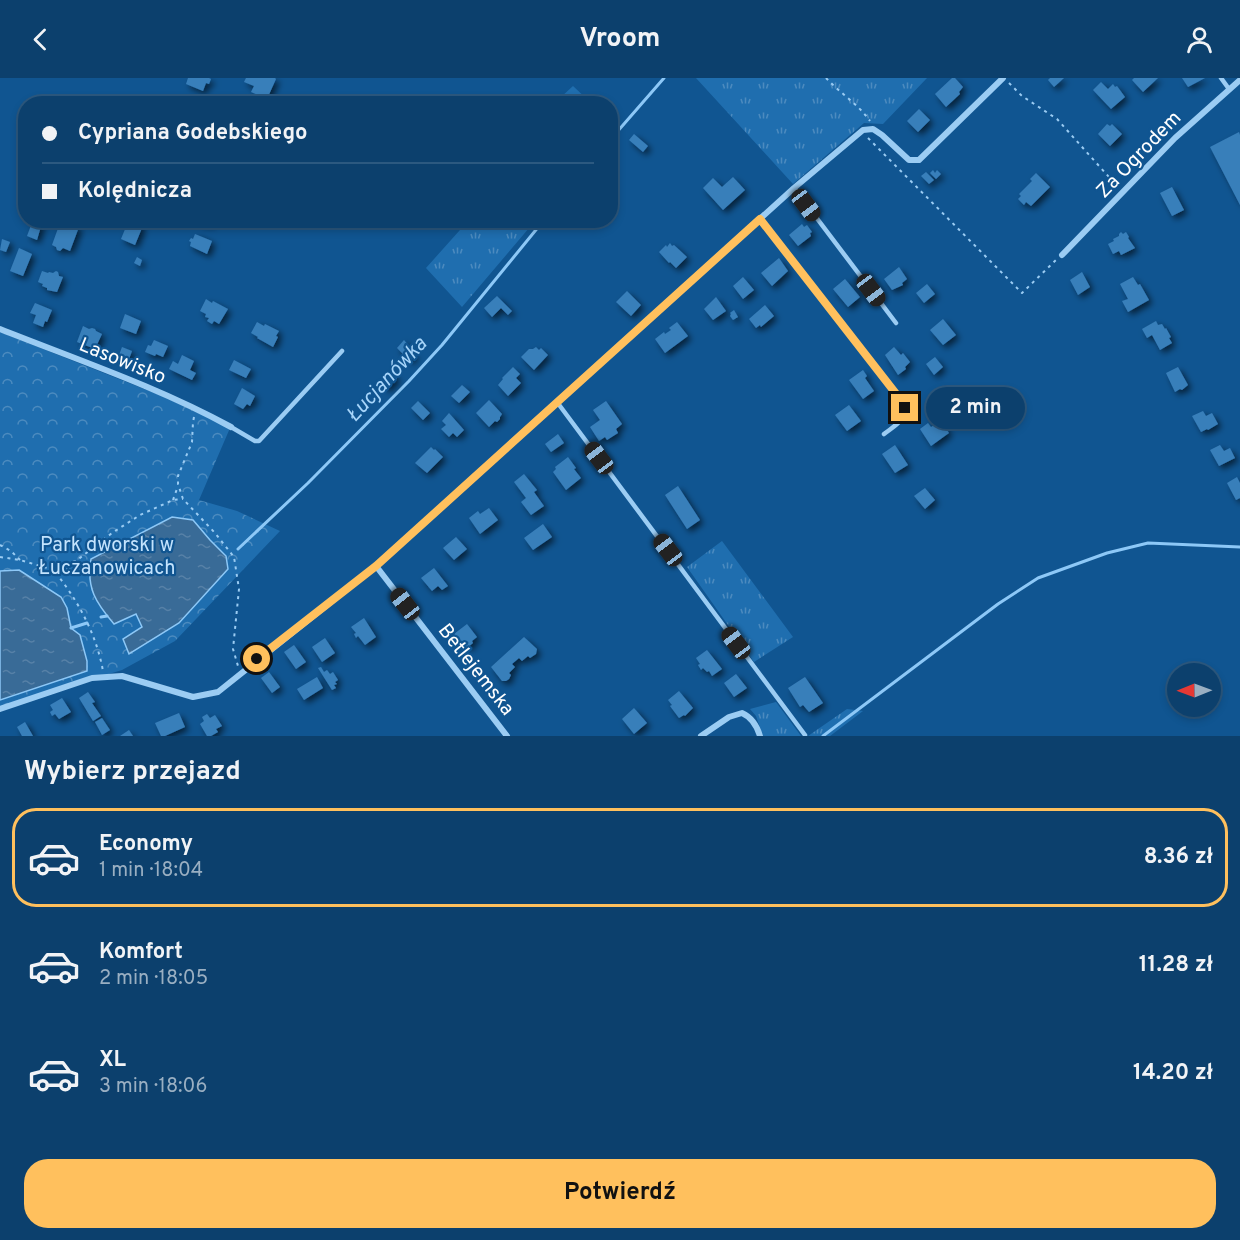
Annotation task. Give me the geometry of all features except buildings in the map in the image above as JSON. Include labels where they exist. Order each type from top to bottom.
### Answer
[{"type":"street","points":[[0,709],[92,678],[104,677],[122,676],[194,697],[218,692],[376,566],[794,188],[862,131],[873,129],[909,160],[919,160],[1003,78]]},
{"type":"street","name":"Za Ogrodem","points":[[1062,255],[1175,138],[1240,80]]},
{"type":"street","name":"Lasowisko","points":[[0,329],[197,408],[231,427]]},
{"type":"street","name":"Betlejemska","points":[[376,566],[507,736]]},
{"type":"street","points":[[701,736],[729,717],[742,713],[753,722],[760,736]]},
{"type":"lane","points":[[1221,78],[1229,89]]},
{"type":"lane","points":[[794,188],[896,323]]},
{"type":"lane","points":[[760,219],[904,404],[905,415],[884,434]]},
{"type":"lane","points":[[231,427],[255,441],[260,441],[342,351]]},
{"type":"lane","points":[[557,402],[805,735]]},
{"type":"path","points":[[826,78],[869,119],[873,129]]},
{"type":"path","points":[[1003,78],[1022,96],[1057,119],[1123,193]]},
{"type":"path","points":[[862,131],[1022,293],[1062,255]]},
{"type":"path","points":[[173,500],[178,476],[192,442],[193,422],[197,408]]},
{"type":"path","points":[[178,484],[183,499],[234,557],[239,590],[233,649],[240,673]]},
{"type":"path","points":[[0,557],[46,568],[75,561],[140,515],[173,500],[183,499]]},
{"type":"path","points":[[0,545],[20,560]]},
{"type":"path","points":[[51,567],[67,588],[87,623],[99,651],[104,677]]},
{"type":"green space","points":[[696,78],[927,78],[883,124],[864,123],[793,184]]},
{"type":"green space","points":[[573,86],[584,96],[562,96]]},
{"type":"green space","points":[[462,228],[529,228],[462,307],[426,268]]},
{"type":"green space","name":"Park dworski w Łuczanowicach","points":[[0,332],[162,396],[230,428],[199,500],[237,511],[280,531],[175,641],[122,670],[0,707]]},
{"type":"green space","points":[[722,541],[793,637],[754,662],[687,567]]},
{"type":"green space","points":[[776,702],[801,736],[763,736],[756,716],[750,709]]},
{"type":"green space","points":[[847,709],[863,711],[830,736],[808,736]]},
{"type":"water","points":[[172,517],[193,520],[226,556],[228,569],[179,623],[129,654],[123,639],[142,627],[136,614],[114,624],[102,609],[91,587],[91,559]]},
{"type":"water","points":[[19,570],[61,597],[67,608],[71,628],[80,635],[87,661],[87,671],[0,700],[0,571]]},
{"type":"waterway","name":"Łucjanówka","points":[[618,131],[664,78]]},
{"type":"waterway","name":"Łucjanówka","points":[[238,549],[308,483],[409,381],[442,345],[537,228]]},
{"type":"waterway","points":[[823,736],[998,604],[1038,578],[1107,553],[1148,543],[1240,547]]},
{"type":"waterway","name":"Łucjanówka","points":[[101,617],[107,616]]},
{"type":"waterway","name":"Łucjanówka","points":[[71,628],[87,623]]},
{"type":"route","points":[[257,659],[376,566],[760,219],[905,408]]}]
